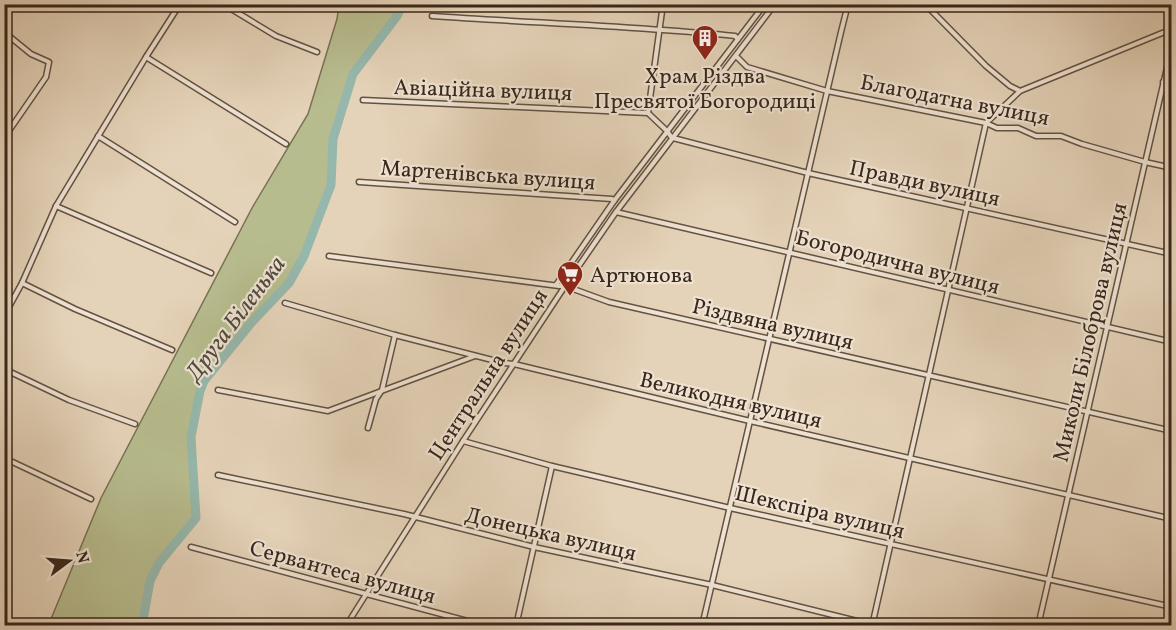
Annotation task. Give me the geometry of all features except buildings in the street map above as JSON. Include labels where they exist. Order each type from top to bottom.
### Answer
[{"type":"street","points":[[4,316],[22,283],[56,206],[180,4]]},
{"type":"street","points":[[223,4],[276,36],[317,52]]},
{"type":"street","points":[[663,4],[648,113],[672,138]]},
{"type":"street","name":"Центральна вулиця","points":[[556,285],[614,201],[765,4]]},
{"type":"street","name":"Центральна вулиця","points":[[346,626],[463,441],[616,212],[775,4]]},
{"type":"street","points":[[702,626],[848,4]]},
{"type":"street","points":[[925,4],[986,66],[1010,86],[1020,91]]},
{"type":"street","points":[[432,16],[659,29],[735,36],[738,39]]},
{"type":"street","points":[[874,625],[890,544],[986,123],[1020,91],[1172,29]]},
{"type":"street","points":[[4,32],[31,54],[49,62],[46,77],[4,138]]},
{"type":"street","name":"Миколи Білоброва вулиця","points":[[1038,626],[1172,46]]},
{"type":"street","name":"Благодатна вулиця","points":[[736,56],[747,68],[827,91],[986,123],[997,128],[1018,128],[1036,136],[1061,136],[1082,144],[1172,168]]},
{"type":"street","points":[[146,57],[286,144]]},
{"type":"street","points":[[1163,82],[1172,83]]},
{"type":"street","name":"Авіаційна вулиця","points":[[363,100],[648,113]]},
{"type":"street","points":[[98,136],[235,222]]},
{"type":"street","name":"Правди вулиця","points":[[672,138],[808,173],[1172,254]]},
{"type":"street","name":"Мартенівська вулиця","points":[[359,182],[612,199],[614,201]]},
{"type":"street","points":[[56,206],[211,273]]},
{"type":"street","name":"Богородична вулиця","points":[[616,212],[1172,342]]},
{"type":"street","name":"Різдвяна вулиця","points":[[329,256],[565,286],[609,302],[1172,431]]},
{"type":"street","points":[[22,283],[75,309],[172,350]]},
{"type":"street","name":"Великодня вулиця","points":[[285,303],[475,356],[1172,519]]},
{"type":"street","points":[[368,428],[376,399],[382,390],[395,335]]},
{"type":"street","points":[[218,390],[328,411],[475,356]]},
{"type":"street","points":[[4,369],[69,399],[135,424]]},
{"type":"street","name":"Шекспіра вулиця","points":[[463,441],[552,466],[730,508],[1172,607]]},
{"type":"street","points":[[4,458],[91,499]]},
{"type":"street","points":[[516,626],[552,466]]},
{"type":"street","name":"Донецька вулиця","points":[[218,475],[712,585],[874,625]]},
{"type":"street","name":"Сервантеса вулиця","points":[[191,548],[486,626]]},
{"type":"green space","points":[[339,5],[403,5],[353,74],[333,139],[331,185],[304,256],[289,283],[252,322],[205,381],[200,391],[191,437],[196,518],[159,563],[150,581],[142,625],[50,625],[101,498],[252,208],[308,114],[337,19]]},
{"type":"waterway","name":"Друга Біленька","points":[[142,626],[150,581],[159,563],[196,518],[191,437],[204,381],[252,322],[289,283],[304,256],[331,185],[333,139],[353,74],[397,16],[403,4]]},
{"type":"place","name":"Храм Різдва Пресвятої Богородиці","points":[[705,61]]},
{"type":"place","name":"Артюнова","points":[[570,297]]}]
